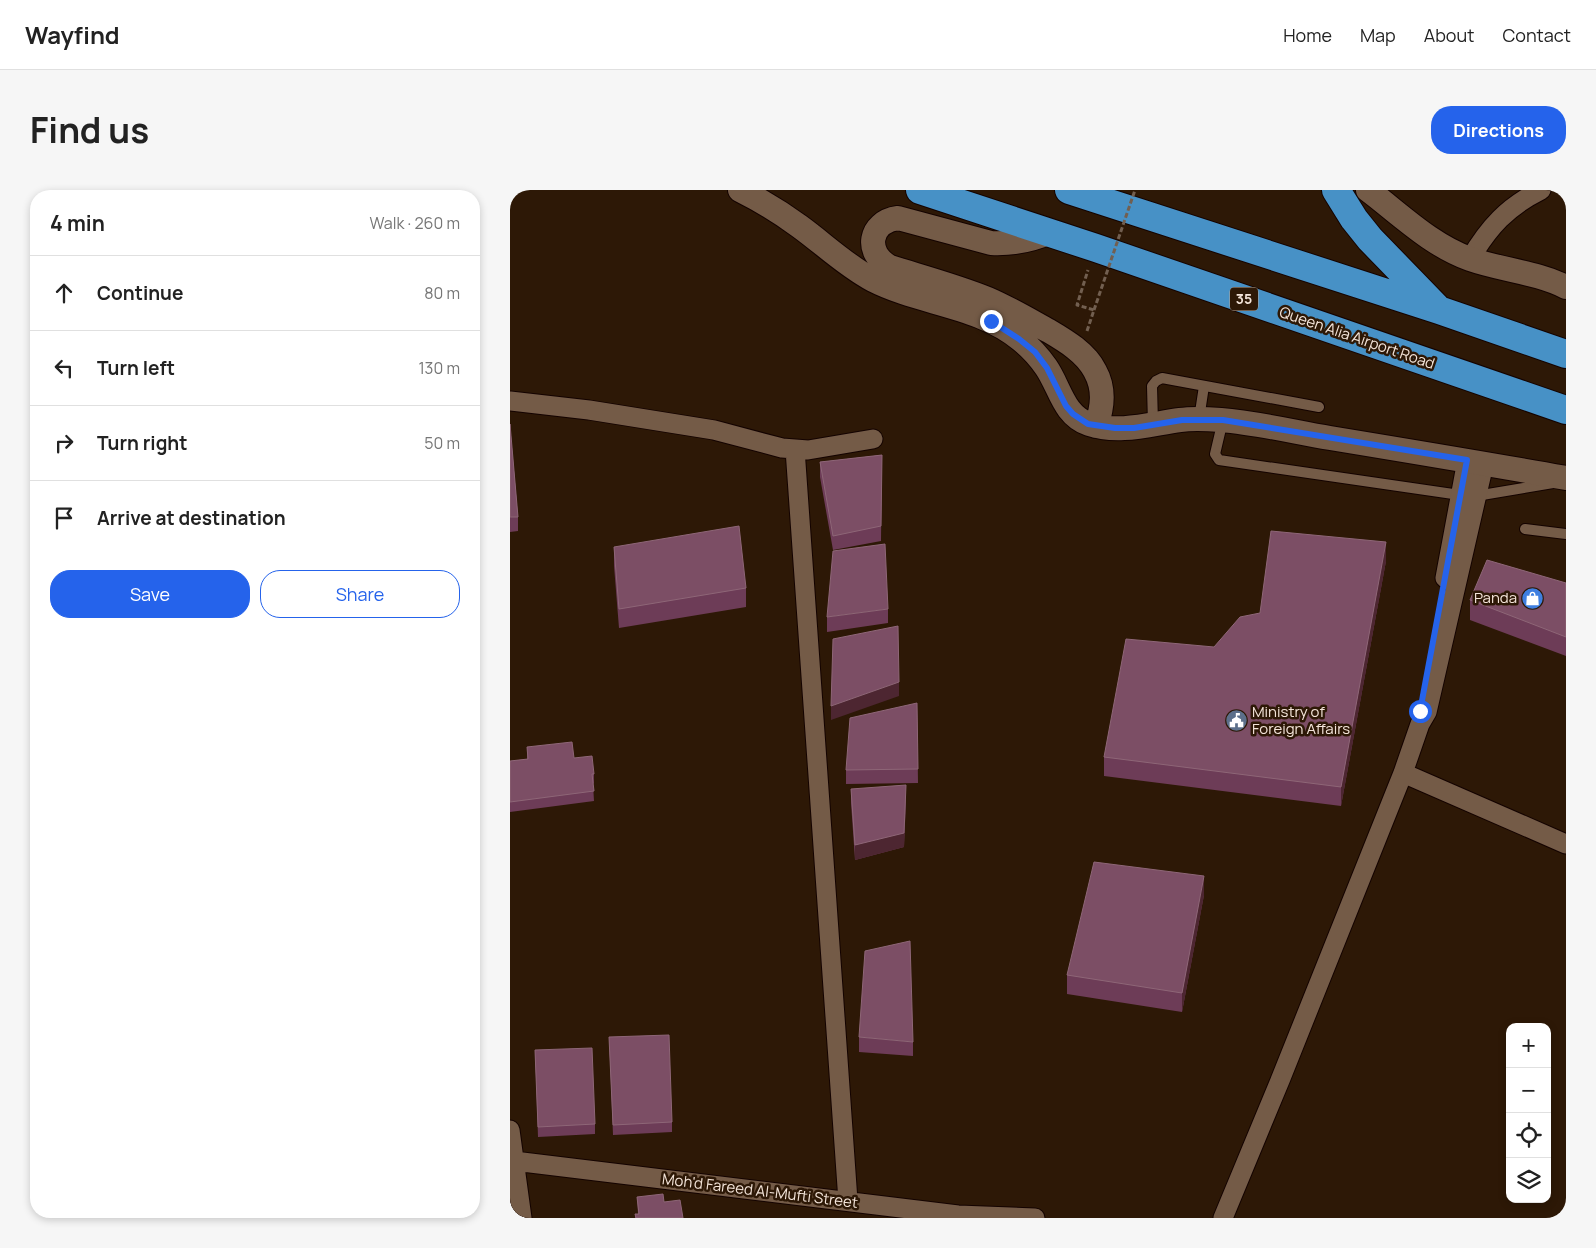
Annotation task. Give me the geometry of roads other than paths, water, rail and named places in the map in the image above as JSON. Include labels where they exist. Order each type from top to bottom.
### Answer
[{"type":"highway","name":"Queen Alia Airport Road","points":[[920,190],[1050,232],[1566,410]]},
{"type":"highway","points":[[1069,190],[1439,310],[1566,354]]},
{"type":"highway","points":[[1336,190],[1354,219],[1370,239],[1439,310]]},
{"type":"street","points":[[740,190],[774,209],[839,258],[875,280],[895,290],[975,315],[1006,329],[1039,358],[1047,368],[1066,406],[1073,414],[1088,424],[1125,428],[1182,420],[1223,420],[1475,462],[1566,480]]},
{"type":"street","points":[[1368,190],[1426,235],[1454,252],[1470,259],[1566,287]]},
{"type":"street","points":[[1470,259],[1482,237],[1499,218],[1518,203],[1541,190]]},
{"type":"street","points":[[1050,232],[1036,238],[1006,244],[991,242],[898,218],[890,219],[878,228],[872,242],[877,257],[890,267],[988,300],[1014,312],[1069,344],[1090,362],[1100,380],[1103,403],[1096,426]]},
{"type":"street","points":[[510,400],[714,430],[782,448],[808,450],[872,439]]},
{"type":"street","points":[[795,449],[848,1201]]},
{"type":"street","points":[[1223,1218],[1285,1068],[1426,712],[1475,462]]},
{"type":"street","points":[[1403,773],[1566,844]]},
{"type":"street","points":[[510,1130],[522,1218]]},
{"type":"street","name":"Moh'd Fareed Al-Mufti Street","points":[[514,1161],[958,1216],[1036,1218]]},
{"type":"lane","points":[[1153,425],[1152,386],[1162,378],[1319,407]]},
{"type":"lane","points":[[1199,419],[1204,386]]},
{"type":"lane","points":[[1223,420],[1215,454],[1219,460],[1468,496],[1566,480]]},
{"type":"lane","points":[[1524,530],[1566,534]]},
{"type":"place","name":"Panda","points":[[1533,598]]},
{"type":"place","name":"Ministry of Foreign Affairs","points":[[1236,721]]}]
